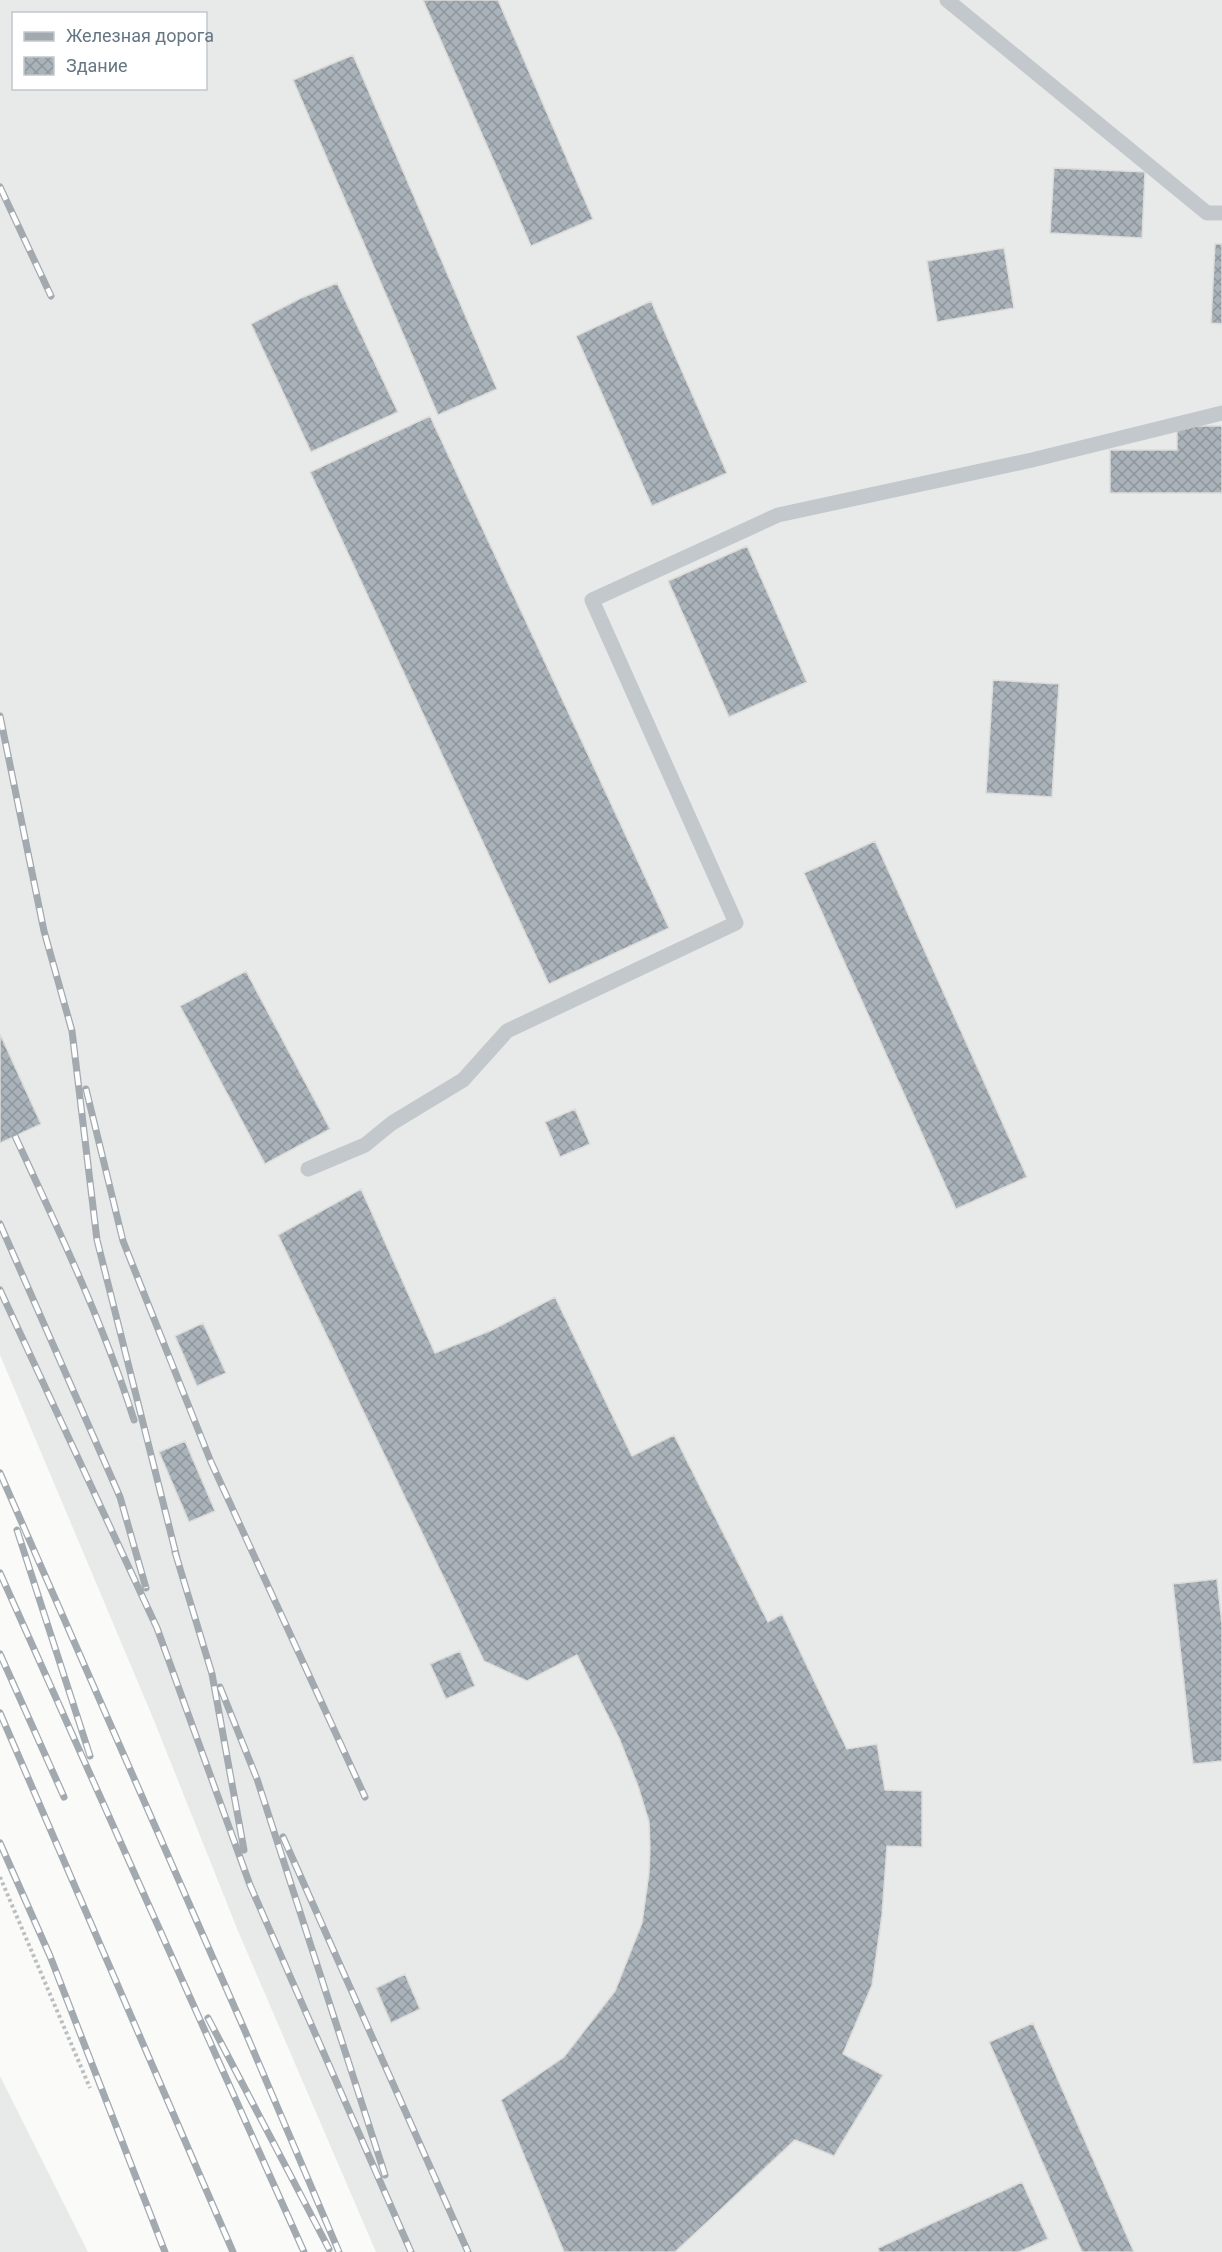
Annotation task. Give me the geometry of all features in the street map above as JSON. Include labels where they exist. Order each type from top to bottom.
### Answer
[{"type":"lane","points":[[947,0],[1207,213],[1222,213]]},
{"type":"lane","points":[[308,1169],[365,1145],[392,1123],[463,1080],[507,1030],[736,923],[592,600],[778,515],[1032,460],[1222,413]]},
{"type":"path","points":[[0,1877],[90,2088]]},
{"type":"shaded area","points":[[0,0],[1222,0],[1222,2252],[376,2252],[238,1931],[153,1718],[0,1355]]},
{"type":"shaded area","points":[[0,2076],[88,2252],[0,2252]]},
{"type":"building","points":[[423,0],[498,0],[593,219],[531,246]]},
{"type":"building","points":[[353,55],[497,389],[438,415],[293,80]]},
{"type":"building","points":[[1054,168],[1145,172],[1142,238],[1050,233]]},
{"type":"building","points":[[1215,244],[1222,244],[1222,324],[1211,323]]},
{"type":"building","points":[[1004,248],[1014,308],[937,322],[927,261]]},
{"type":"building","points":[[337,283],[398,412],[311,452],[251,324],[301,298]]},
{"type":"building","points":[[651,301],[727,473],[652,506],[576,336]]},
{"type":"building","points":[[430,416],[669,928],[549,984],[310,472]]},
{"type":"building","points":[[1177,426],[1222,426],[1222,493],[1110,493],[1110,450],[1177,450]]},
{"type":"building","points":[[747,546],[807,682],[729,717],[668,581]]},
{"type":"building","points":[[993,680],[1059,684],[1052,797],[986,793]]},
{"type":"building","points":[[875,841],[1027,1177],[956,1209],[804,873]]},
{"type":"building","points":[[246,971],[330,1129],[265,1164],[180,1006]]},
{"type":"building","points":[[0,1034],[41,1124],[0,1143]]},
{"type":"building","points":[[575,1109],[590,1144],[560,1157],[545,1122]]},
{"type":"building","points":[[361,1189],[435,1353],[492,1330],[555,1297],[632,1456],[674,1435],[768,1622],[782,1614],[847,1749],[877,1744],[885,1790],[922,1791],[922,1847],[887,1846],[882,1915],[872,1985],[843,2054],[883,2075],[834,2156],[795,2140],[675,2252],[564,2252],[501,2100],[564,2057],[615,1991],[642,1923],[649,1873],[649,1822],[619,1738],[577,1655],[527,1681],[484,1661],[278,1235]]},
{"type":"building","points":[[203,1323],[226,1373],[197,1386],[175,1336]]},
{"type":"building","points":[[185,1441],[215,1511],[189,1522],[159,1452]]},
{"type":"building","points":[[1217,1579],[1222,1624],[1222,1761],[1193,1764],[1173,1584]]},
{"type":"building","points":[[460,1651],[475,1686],[446,1699],[430,1664]]},
{"type":"building","points":[[405,1974],[420,2009],[391,2023],[376,1988]]},
{"type":"building","points":[[1033,2023],[1134,2252],[1082,2252],[989,2042]]},
{"type":"building","points":[[1022,2182],[1048,2239],[1019,2252],[879,2252],[878,2248]]},
{"type":"railway","points":[[0,187],[51,296]]},
{"type":"railway","points":[[0,716],[44,931],[72,1031],[97,1240],[177,1558]]},
{"type":"railway","points":[[86,1089],[123,1241],[211,1462],[365,1797]]},
{"type":"railway","points":[[15,1136],[94,1312],[134,1420]]},
{"type":"railway","points":[[0,1224],[120,1497],[146,1588]]},
{"type":"railway","points":[[0,1290],[157,1628],[250,1885],[411,2252]]},
{"type":"railway","points":[[0,1473],[245,2031],[339,2252]]},
{"type":"railway","points":[[17,1530],[90,1756]]},
{"type":"railway","points":[[175,1552],[212,1674],[244,1850]]},
{"type":"railway","points":[[0,1573],[304,2252]]},
{"type":"railway","points":[[0,1654],[64,1797]]},
{"type":"railway","points":[[220,1687],[257,1779],[385,2175]]},
{"type":"railway","points":[[0,1713],[233,2252]]},
{"type":"railway","points":[[283,1837],[468,2252]]},
{"type":"railway","points":[[0,1843],[50,1956],[165,2252]]},
{"type":"railway","points":[[208,2018],[329,2249]]}]
